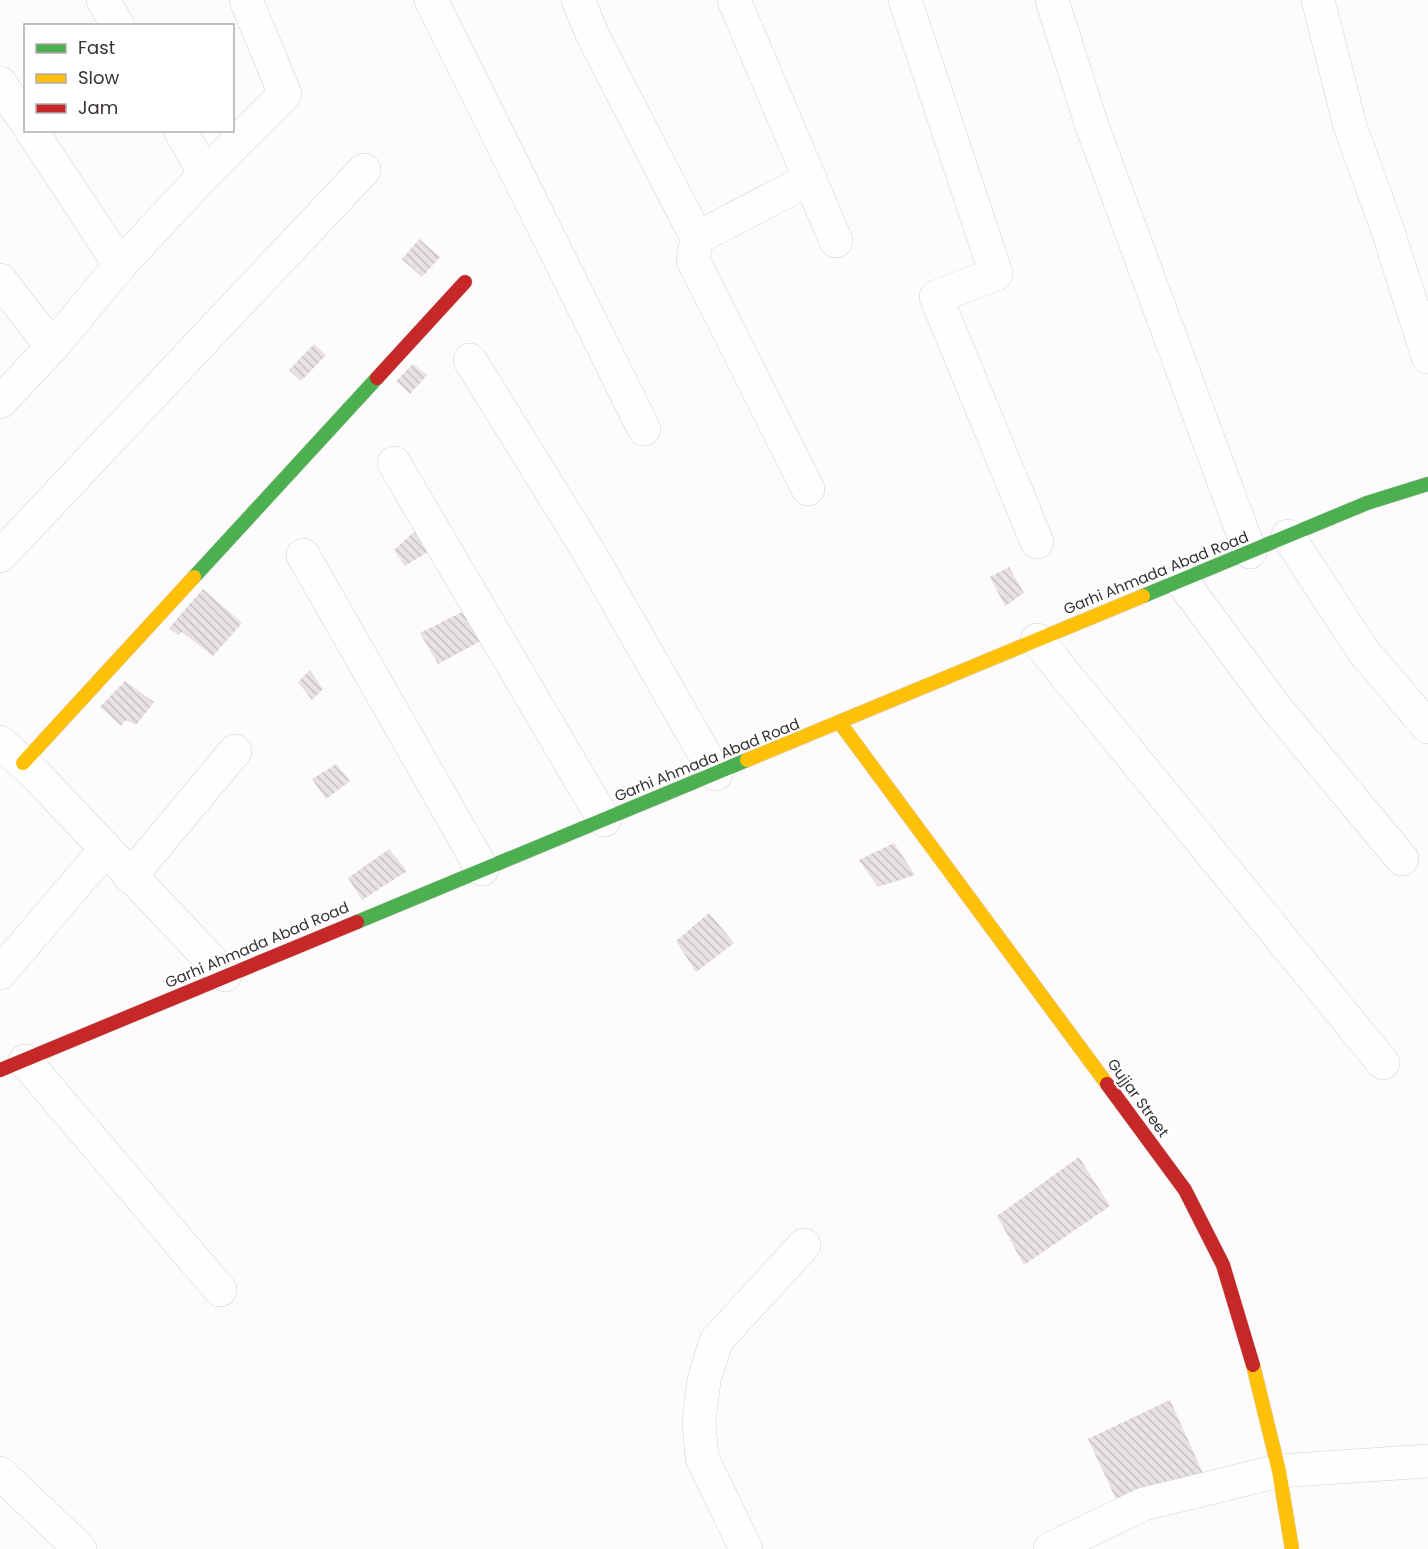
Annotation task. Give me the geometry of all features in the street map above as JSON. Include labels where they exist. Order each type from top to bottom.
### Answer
[{"type":"street","points":[[103,0],[117,24]]},
{"type":"street","points":[[0,402],[52,347],[120,265],[285,93],[246,0]]},
{"type":"street","points":[[431,0],[644,429]]},
{"type":"street","points":[[578,0],[593,36],[697,238],[693,260],[808,489]]},
{"type":"street","points":[[734,0],[836,241]]},
{"type":"street","points":[[905,0],[996,273],[936,297],[1037,542]]},
{"type":"street","points":[[1052,0],[1092,126],[1250,552]]},
{"type":"street","points":[[1318,0],[1350,126],[1387,228],[1428,357]]},
{"type":"street","points":[[0,83],[24,119]]},
{"type":"street","points":[[32,132],[120,265]]},
{"type":"street","points":[[181,132],[205,174]]},
{"type":"street","points":[[0,556],[364,170]]},
{"type":"street","points":[[697,238],[810,179]]},
{"type":"street","points":[[0,280],[52,347]]},
{"type":"street","points":[[225,975],[12,752],[465,282]]},
{"type":"street","points":[[470,360],[586,549],[716,774]]},
{"type":"street","points":[[394,463],[604,820]]},
{"type":"street","name":"Garhi Ahmada Abad Road","points":[[12,1066],[225,975],[840,723],[1366,503],[1428,484]]},
{"type":"street","points":[[1288,536],[1364,652],[1428,727]]},
{"type":"street","points":[[303,555],[482,869]]},
{"type":"street","points":[[1181,580],[1276,708],[1402,859]]},
{"type":"street","points":[[1037,640],[1383,1063]]},
{"type":"street","name":"Gujjar Street","points":[[840,723],[1185,1190],[1222,1265],[1246,1338],[1279,1471],[1292,1549]]},
{"type":"street","points":[[130,877],[235,751]]},
{"type":"street","points":[[0,974],[105,850]]},
{"type":"street","points":[[12,1066],[220,1290]]},
{"type":"street","points":[[746,1549],[702,1458],[699,1422],[704,1380],[716,1341],[804,1245]]},
{"type":"street","points":[[1050,1549],[1144,1504],[1279,1471],[1428,1461]]},
{"type":"street","points":[[0,1473],[80,1549]]},
{"type":"building","points":[[419,239],[440,257],[422,277],[402,259]]},
{"type":"building","points":[[314,344],[326,355],[301,381],[289,370]]},
{"type":"building","points":[[413,364],[427,375],[410,394],[396,381]]},
{"type":"building","points":[[416,530],[431,550],[405,566],[394,550]]},
{"type":"building","points":[[1009,567],[1024,593],[1005,606],[990,577]]},
{"type":"building","points":[[203,589],[242,623],[213,656],[182,632],[178,635],[169,628]]},
{"type":"building","points":[[464,611],[481,641],[438,664],[420,633]]},
{"type":"building","points":[[310,670],[323,689],[312,700],[298,682]]},
{"type":"building","points":[[125,681],[154,702],[136,725],[126,720],[121,726],[100,707]]},
{"type":"building","points":[[336,764],[350,781],[326,799],[312,779]]},
{"type":"building","points":[[894,843],[915,875],[878,887],[859,860]]},
{"type":"building","points":[[389,849],[407,871],[362,900],[348,878]]},
{"type":"building","points":[[709,913],[734,943],[696,972],[676,941]]},
{"type":"building","points":[[1079,1157],[1110,1206],[1024,1265],[997,1216]]},
{"type":"building","points":[[1170,1400],[1206,1480],[1123,1514],[1088,1439]]},
{"type":"traffic: fast","points":[[194,577],[377,378]]},
{"type":"traffic: fast","points":[[1143,596],[1367,503],[1428,484]]},
{"type":"traffic: fast","points":[[357,922],[747,760]]},
{"type":"traffic: slow","points":[[23,763],[194,577]]},
{"type":"traffic: slow","points":[[747,760],[1143,596]]},
{"type":"traffic: slow","points":[[840,723],[1107,1084]]},
{"type":"traffic: slow","points":[[1253,1365],[1279,1471],[1292,1549]]},
{"type":"traffic: jam","points":[[377,378],[465,282]]},
{"type":"traffic: jam","points":[[0,1070],[357,922]]},
{"type":"traffic: jam","points":[[1107,1084],[1185,1190],[1223,1265],[1253,1365]]}]
